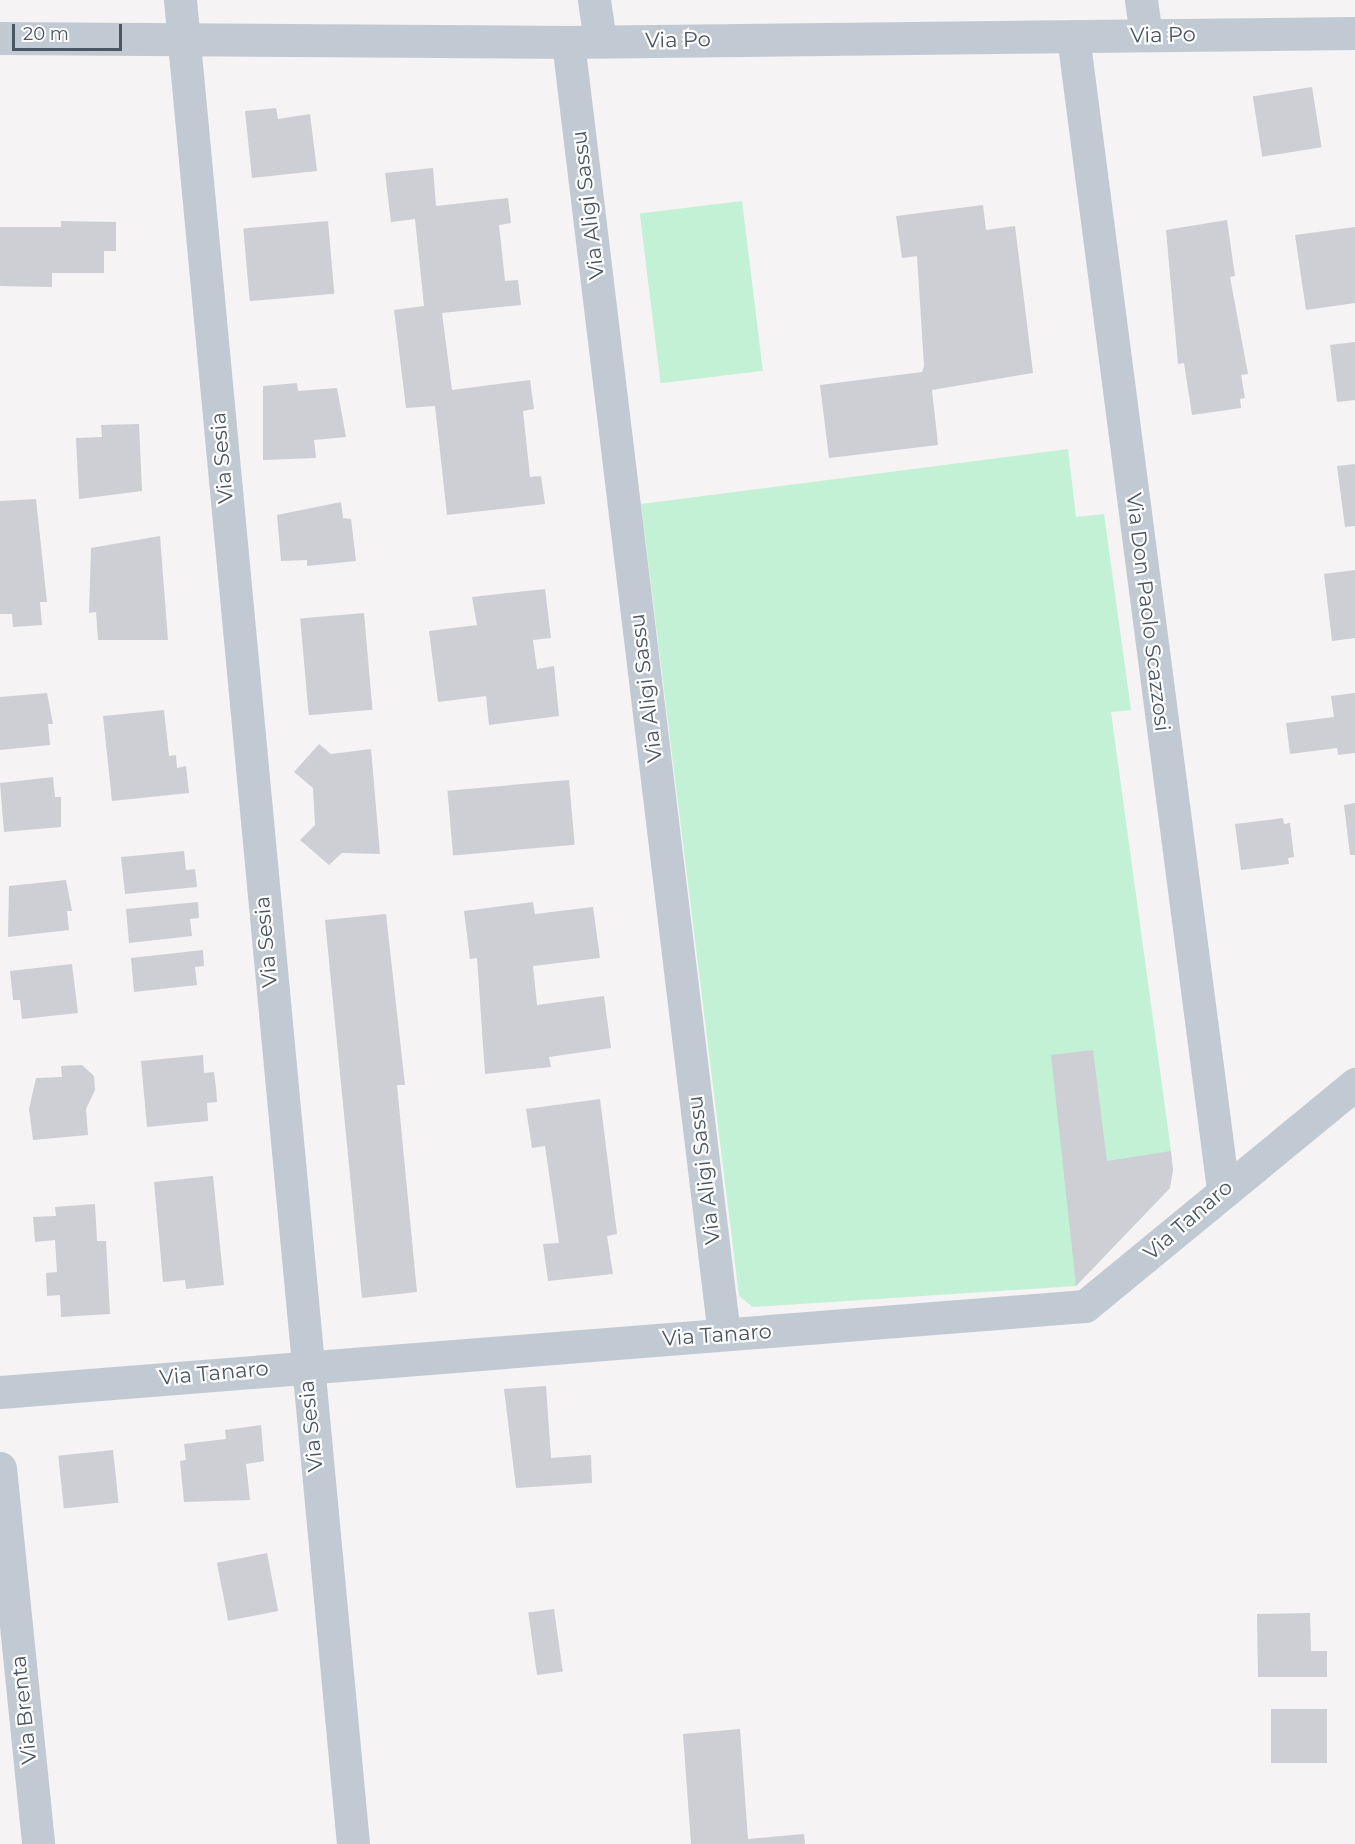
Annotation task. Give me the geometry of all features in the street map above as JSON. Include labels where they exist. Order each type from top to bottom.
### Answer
[{"type":"street","name":"Via Sesia","points":[[180,0],[305,1366],[353,1844]]},
{"type":"street","points":[[594,0],[600,41]]},
{"type":"street","points":[[1141,0],[1146,35]]},
{"type":"street","name":"Via Po","points":[[0,38],[568,42],[1355,33]]},
{"type":"street","name":"Via Don Paolo Scazzosi","points":[[1073,36],[1223,1189]]},
{"type":"street","name":"Via Aligi Sassu","points":[[568,42],[724,1334]]},
{"type":"street","name":"Via Tanaro","points":[[0,1392],[305,1366],[1085,1306],[1223,1189],[1355,1084]]},
{"type":"street","name":"Via Brenta","points":[[0,1468],[38,1844]]},
{"type":"green space","points":[[742,201],[763,371],[661,383],[640,214]]},
{"type":"green space","points":[[1068,449],[1076,517],[1104,514],[1131,710],[1111,712],[1171,1151],[1170,1188],[1076,1286],[753,1307],[739,1296],[641,504]]},
{"type":"building","points":[[1312,87],[1322,147],[1262,157],[1253,96]]},
{"type":"building","points":[[276,108],[278,119],[310,114],[317,171],[252,178],[245,111]]},
{"type":"building","points":[[433,168],[436,206],[508,198],[511,223],[499,225],[505,281],[518,280],[521,305],[442,313],[452,390],[530,380],[534,409],[523,411],[530,477],[541,476],[545,504],[447,515],[435,406],[406,408],[394,310],[424,306],[415,219],[391,222],[385,173]]},
{"type":"building","points":[[983,205],[986,230],[1015,226],[1033,373],[932,390],[938,445],[829,458],[820,385],[922,372],[924,366],[917,256],[902,258],[896,216]]},
{"type":"building","points":[[1227,220],[1235,276],[1230,277],[1248,374],[1241,375],[1245,398],[1240,399],[1241,408],[1192,415],[1184,363],[1178,364],[1166,230]]},
{"type":"building","points":[[61,221],[116,222],[116,251],[104,251],[104,273],[52,273],[52,287],[0,286],[0,227],[61,227]]},
{"type":"building","points":[[328,221],[334,294],[250,301],[243,228]]},
{"type":"building","points":[[1355,227],[1355,303],[1306,310],[1295,235]]},
{"type":"building","points":[[1355,342],[1355,400],[1337,402],[1330,345]]},
{"type":"building","points":[[297,383],[298,391],[337,388],[346,437],[314,440],[316,458],[263,460],[263,386]]},
{"type":"building","points":[[139,424],[142,491],[79,499],[76,438],[102,437],[101,425]]},
{"type":"building","points":[[1355,464],[1355,526],[1345,527],[1337,466]]},
{"type":"building","points":[[36,499],[47,602],[40,602],[42,625],[13,627],[12,614],[0,614],[0,501]]},
{"type":"building","points":[[341,502],[343,518],[351,519],[356,561],[307,566],[307,560],[281,561],[277,515]]},
{"type":"building","points":[[160,536],[168,640],[98,640],[96,612],[89,613],[91,548]]},
{"type":"building","points":[[1355,570],[1355,638],[1332,641],[1324,574]]},
{"type":"building","points":[[545,589],[551,638],[533,640],[537,669],[554,666],[559,716],[489,725],[486,696],[438,702],[429,631],[477,625],[472,597]]},
{"type":"building","points":[[364,613],[372,710],[309,715],[300,619]]},
{"type":"building","points":[[47,693],[53,724],[48,724],[50,745],[0,750],[0,697]]},
{"type":"building","points":[[1355,693],[1355,753],[1338,755],[1337,748],[1290,754],[1286,723],[1334,717],[1331,696]]},
{"type":"building","points":[[164,710],[169,756],[176,755],[177,768],[186,766],[189,793],[112,801],[103,716]]},
{"type":"building","points":[[319,744],[331,754],[371,749],[380,854],[342,853],[329,865],[300,840],[315,825],[313,788],[294,772]]},
{"type":"building","points":[[53,777],[55,797],[61,797],[61,827],[4,832],[0,783]]},
{"type":"building","points":[[569,780],[575,845],[453,855],[447,791]]},
{"type":"building","points":[[1355,803],[1355,855],[1350,855],[1344,805]]},
{"type":"building","points":[[1283,818],[1284,824],[1290,823],[1294,857],[1288,858],[1289,864],[1241,870],[1235,824]]},
{"type":"building","points":[[184,851],[186,870],[195,869],[197,887],[125,894],[121,857]]},
{"type":"building","points":[[66,880],[72,911],[67,911],[69,930],[8,937],[9,886]]},
{"type":"building","points":[[198,902],[199,918],[190,919],[192,936],[129,943],[126,909]]},
{"type":"building","points":[[533,902],[535,914],[593,907],[600,958],[533,966],[537,1005],[604,996],[611,1048],[549,1057],[551,1067],[485,1074],[477,958],[470,959],[464,911]]},
{"type":"building","points":[[386,914],[405,1085],[397,1085],[417,1292],[362,1298],[325,920]]},
{"type":"building","points":[[203,950],[204,966],[195,967],[197,985],[134,992],[131,958]]},
{"type":"building","points":[[72,964],[78,1013],[22,1019],[20,1000],[13,1000],[10,971]]},
{"type":"building","points":[[1093,1050],[1107,1161],[1171,1151],[1173,1170],[1170,1188],[1076,1286],[1051,1055]]},
{"type":"building","points":[[203,1055],[204,1073],[214,1072],[216,1088],[217,1102],[207,1103],[208,1121],[147,1127],[141,1061]]},
{"type":"building","points":[[82,1065],[94,1076],[95,1090],[86,1109],[88,1135],[33,1140],[29,1109],[36,1078],[62,1077],[61,1066]]},
{"type":"building","points":[[600,1099],[617,1234],[607,1236],[613,1274],[548,1281],[543,1244],[559,1243],[545,1146],[532,1148],[526,1109]]},
{"type":"building","points":[[213,1176],[224,1285],[186,1289],[185,1280],[163,1282],[154,1182]]},
{"type":"building","points":[[95,1204],[97,1241],[106,1241],[110,1314],[61,1317],[60,1295],[47,1296],[46,1273],[57,1272],[55,1240],[35,1242],[33,1217],[56,1216],[55,1207]]},
{"type":"building","points":[[546,1386],[551,1458],[591,1455],[592,1483],[516,1488],[504,1389]]},
{"type":"building","points":[[261,1425],[264,1461],[246,1464],[250,1500],[184,1502],[180,1461],[186,1460],[184,1444],[226,1439],[225,1430]]},
{"type":"building","points":[[113,1450],[119,1503],[64,1508],[58,1456]]},
{"type":"building","points":[[267,1553],[278,1611],[228,1621],[217,1563]]},
{"type":"building","points":[[554,1609],[563,1671],[537,1675],[528,1613]]},
{"type":"building","points":[[1310,1613],[1311,1651],[1327,1651],[1327,1677],[1258,1677],[1257,1614]]},
{"type":"building","points":[[1271,1709],[1327,1709],[1327,1763],[1271,1763]]},
{"type":"building","points":[[740,1729],[748,1839],[804,1834],[805,1844],[691,1844],[683,1734]]}]
